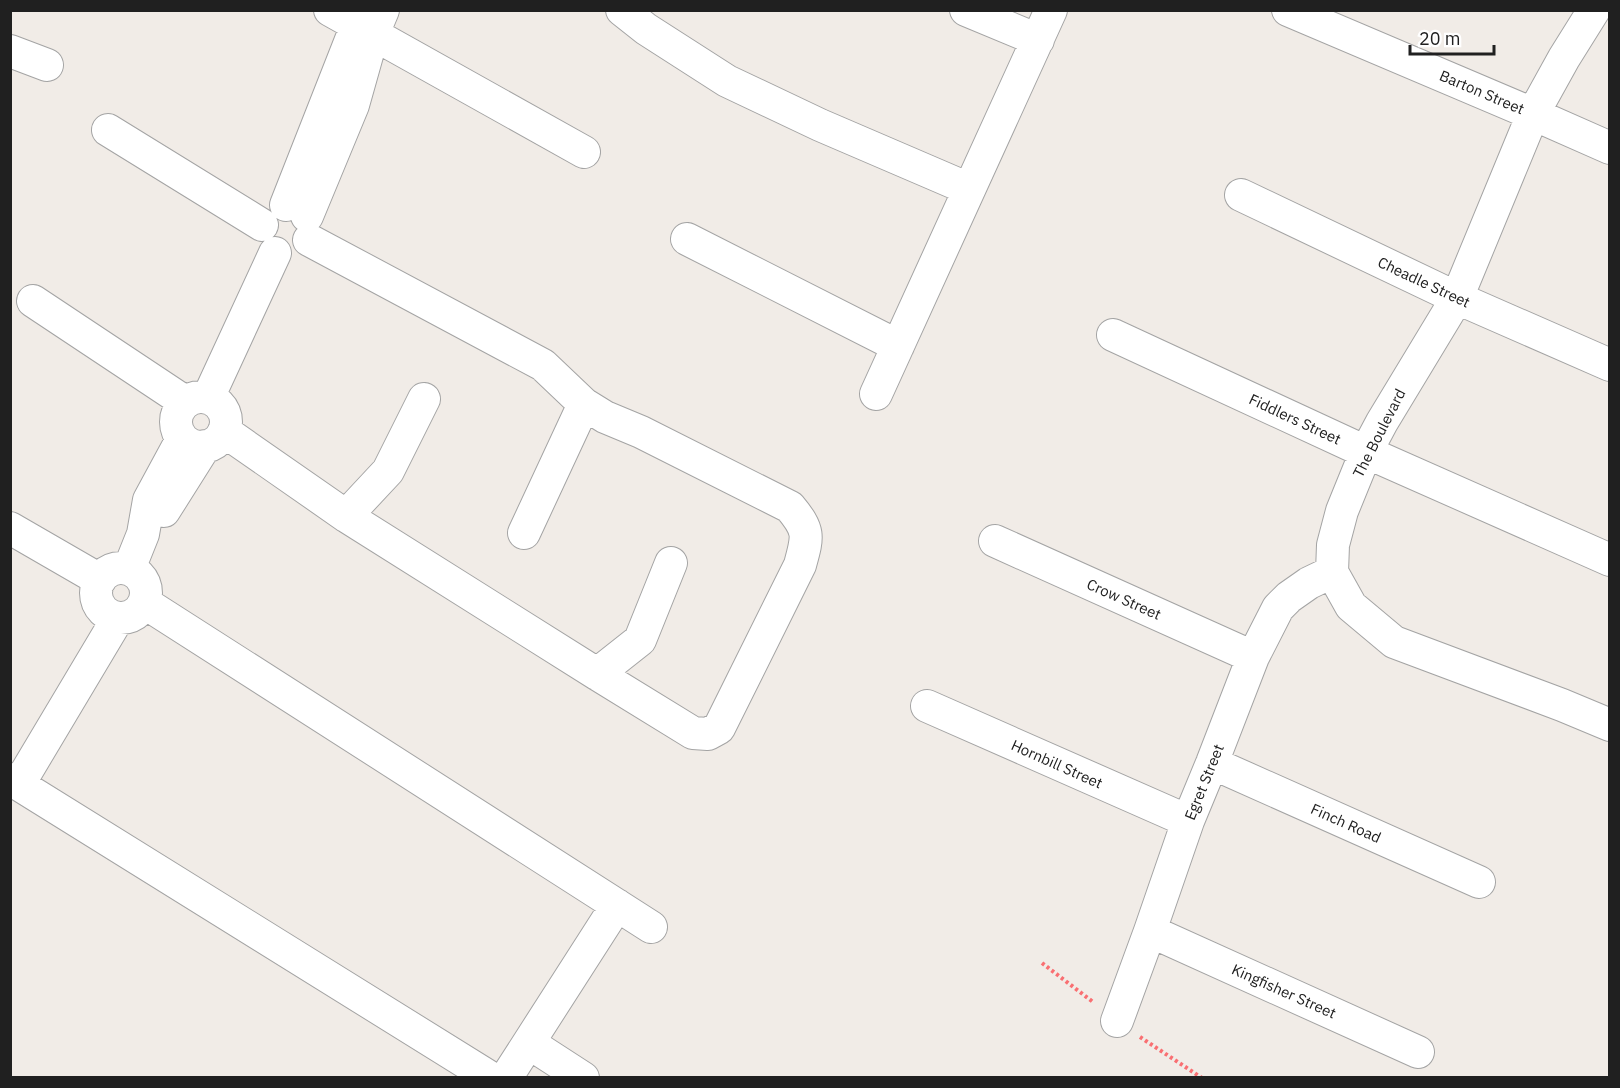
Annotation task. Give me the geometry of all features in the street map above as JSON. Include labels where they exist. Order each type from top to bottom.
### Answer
[{"type":"street","points":[[330,10],[369,20],[584,152]]},
{"type":"street","points":[[622,10],[646,29],[727,81],[820,125],[969,189]]},
{"type":"street","points":[[966,10],[1038,40]]},
{"type":"street","points":[[876,394],[1051,10]]},
{"type":"street","name":"Barton Street","points":[[1288,10],[1610,148]]},
{"type":"street","name":"The Boulevard","points":[[1332,572],[1333,545],[1342,511],[1366,452],[1457,298],[1533,114],[1594,10]]},
{"type":"street","points":[[274,253],[196,400],[179,409],[175,424],[346,516],[693,732],[708,734],[719,728],[800,565],[806,542],[804,524],[790,507],[641,432],[605,417],[584,404],[543,366],[301,221],[270,211],[264,217],[262,225],[263,241],[274,253],[291,255],[299,252],[301,221],[369,20]]},
{"type":"street","points":[[10,51],[47,65]]},
{"type":"street","points":[[108,130],[262,225]]},
{"type":"street","name":"Cheadle Street","points":[[1241,195],[1457,298],[1610,365]]},
{"type":"street","points":[[687,239],[898,346]]},
{"type":"street","points":[[33,301],[196,400],[221,407],[226,423],[204,439],[166,509],[143,534],[129,569]]},
{"type":"street","name":"Fiddlers Street","points":[[1113,335],[1366,452],[1610,560]]},
{"type":"street","points":[[346,516],[388,471],[424,399]]},
{"type":"street","points":[[524,533],[584,404]]},
{"type":"street","points":[[10,528],[100,580]]},
{"type":"street","name":"Crow Street","points":[[995,541],[1253,657]]},
{"type":"street","points":[[597,674],[640,640],[671,563]]},
{"type":"street","points":[[129,569],[136,573],[146,586],[145,603],[134,615],[118,618],[110,615],[99,604],[97,588],[100,580],[112,570],[129,569]]},
{"type":"street","points":[[1332,572],[1351,606],[1394,642],[1562,705],[1610,726]]},
{"type":"street","name":"Egret Street","points":[[1116,1021],[1150,932],[1188,821],[1253,657],[1278,608],[1309,583],[1332,572]]},
{"type":"street","points":[[145,603],[651,927]]},
{"type":"street","points":[[118,618],[15,781],[491,1077]]},
{"type":"street","name":"Hornbill Street","points":[[927,706],[1188,821]]},
{"type":"street","name":"Finch Road","points":[[1212,763],[1479,882]]},
{"type":"street","points":[[506,1077],[617,905]]},
{"type":"street","name":"Kingfisher Street","points":[[1150,932],[1418,1052]]},
{"type":"street","points":[[528,1042],[583,1077]]}]
